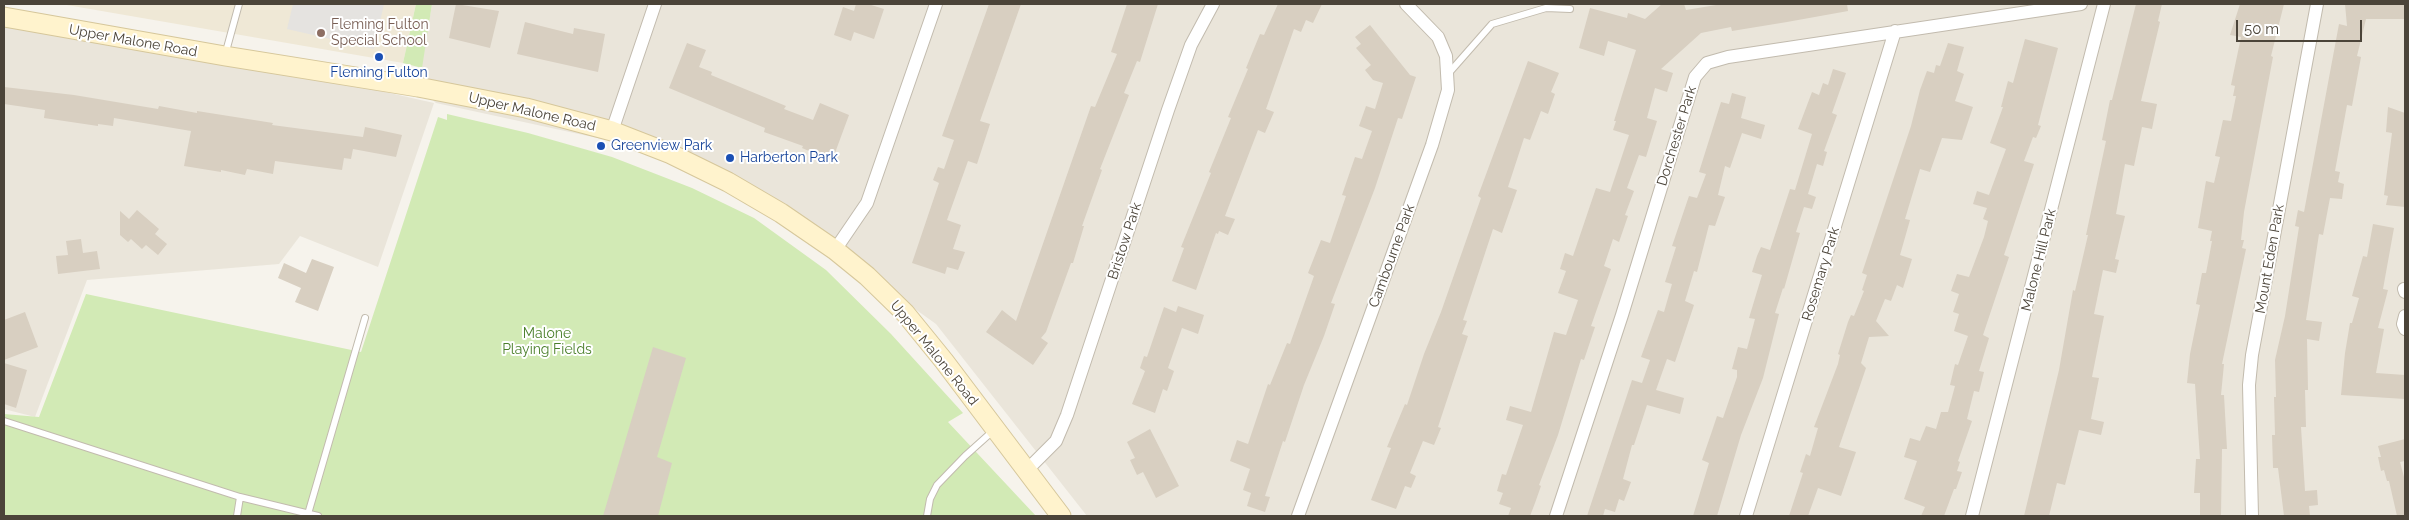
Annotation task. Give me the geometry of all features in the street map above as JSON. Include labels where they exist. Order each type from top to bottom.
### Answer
[{"type":"main road","name":"Upper Malone Road","points":[[4,17],[225,56],[418,87],[526,108],[612,131],[670,154],[728,182],[781,213],[836,250],[867,276],[905,313],[944,361],[1061,516]]},
{"type":"street","points":[[612,131],[656,4]]},
{"type":"street","points":[[836,250],[867,203],[936,4]]},
{"type":"street","name":"Bristow Park","points":[[1026,471],[1056,441],[1067,415],[1171,100],[1191,45],[1212,4]]},
{"type":"street","name":"Cambourne Park","points":[[1298,516],[1432,145],[1448,90],[1446,56],[1438,37],[1406,4]]},
{"type":"street","name":"Dorchester Park","points":[[1556,516],[1622,315],[1695,77],[1707,63],[1728,57],[2081,4]]},
{"type":"street","name":"Malone Hill Park","points":[[1972,516],[2104,4]]},
{"type":"street","name":"Mount Eden Park","points":[[2252,516],[2249,385],[2252,355],[2317,4]]},
{"type":"street","name":"Rosemary Park","points":[[1746,516],[1895,31]]},
{"type":"street","points":[[2405,316],[2405,328]]},
{"type":"lane","points":[[225,56],[239,4]]},
{"type":"lane","points":[[1447,75],[1492,24],[1546,8],[1570,9]]},
{"type":"lane","points":[[308,514],[315,484],[365,318]]},
{"type":"lane","points":[[4,421],[240,497],[318,516]]},
{"type":"lane","points":[[927,516],[930,499],[937,485],[995,429]]},
{"type":"lane","points":[[237,516],[240,497]]},
{"type":"shaded area","name":"Fleming Fulton Special School","points":[[61,4],[416,4],[403,63]]},
{"type":"shaded area","points":[[293,4],[384,4],[374,49],[287,29]]},
{"type":"shaded area","points":[[432,4],[2405,4],[2405,516],[1087,516],[936,324],[781,213],[671,154],[436,103],[418,87]]},
{"type":"shaded area","points":[[4,24],[225,56],[434,103],[378,267],[300,236],[279,264],[87,280],[35,417],[4,409]]},
{"type":"green space","points":[[416,4],[432,4],[422,68],[403,63]]},
{"type":"green space","name":"Malone Playing Fields","points":[[447,114],[528,133],[612,157],[692,188],[754,218],[826,270],[891,334],[963,413],[948,422],[1036,516],[4,516],[4,414],[39,417],[86,294],[361,352],[438,117],[447,120]]},
{"type":"building","points":[[456,4],[499,11],[490,48],[449,38]]},
{"type":"building","points":[[856,4],[868,4],[884,9],[874,39],[854,32],[851,41],[834,35],[843,7],[854,11]]},
{"type":"building","points":[[989,4],[1021,4],[980,121],[990,124],[977,164],[968,161],[947,220],[961,225],[953,249],[965,252],[958,270],[947,267],[945,274],[912,263],[939,183],[933,180],[938,167],[944,169],[954,140],[942,136]]},
{"type":"building","points":[[1127,4],[1158,4],[1140,62],[1137,61],[1124,93],[1129,95],[1100,169],[1102,170],[1082,226],[1084,226],[1073,263],[1071,263],[1046,332],[1041,338],[1048,343],[1033,365],[986,332],[1002,310],[1016,321],[1091,106],[1095,107],[1117,54],[1111,52]]},
{"type":"building","points":[[1278,4],[1322,4],[1313,23],[1306,20],[1301,32],[1294,29],[1266,109],[1274,112],[1265,133],[1258,130],[1225,216],[1235,219],[1228,235],[1219,231],[1218,234],[1216,233],[1196,290],[1172,281],[1184,248],[1181,247],[1231,118],[1228,117],[1248,69],[1246,68],[1260,34],[1264,35]]},
{"type":"building","points":[[1662,4],[1684,4],[1686,10],[1722,4],[1847,4],[1848,11],[1732,31],[1731,27],[1701,33],[1661,69],[1673,73],[1667,92],[1655,88],[1647,118],[1657,121],[1646,157],[1639,155],[1627,188],[1634,191],[1625,215],[1628,216],[1619,242],[1613,239],[1604,266],[1611,269],[1591,326],[1595,327],[1584,360],[1581,359],[1558,435],[1539,485],[1541,486],[1530,516],[1508,516],[1511,508],[1499,504],[1503,493],[1497,491],[1502,474],[1506,475],[1523,425],[1506,420],[1510,406],[1531,412],[1554,332],[1566,335],[1578,300],[1558,293],[1566,271],[1560,269],[1565,253],[1573,256],[1596,188],[1610,192],[1629,135],[1613,130],[1616,121],[1614,121],[1636,50],[1608,41],[1604,56],[1579,48],[1590,8],[1627,18],[1628,13],[1645,19]]},
{"type":"building","points":[[2136,4],[2162,4],[2158,21],[2160,22],[2141,101],[2157,104],[2152,129],[2142,127],[2134,166],[2125,164],[2116,214],[2125,216],[2115,259],[2119,260],[2116,273],[2103,270],[2094,314],[2104,316],[2092,377],[2099,378],[2091,419],[2104,422],[2101,435],[2079,430],[2065,485],[2057,483],[2049,516],[2024,516],[2059,370],[2073,290],[2075,291],[2088,235],[2086,235],[2106,141],[2102,140],[2110,100],[2112,100]]},
{"type":"building","points":[[2240,4],[2284,4],[2271,56],[2273,57],[2244,212],[2241,240],[2244,240],[2242,248],[2246,249],[2222,364],[2224,364],[2221,395],[2224,395],[2227,449],[2222,449],[2221,516],[2200,516],[2200,493],[2194,493],[2196,459],[2200,459],[2195,384],[2187,383],[2190,354],[2200,305],[2196,304],[2202,273],[2206,273],[2212,231],[2198,228],[2206,181],[2214,183],[2220,157],[2215,156],[2223,120],[2231,121],[2236,96],[2233,96],[2235,86],[2231,85],[2241,37],[2230,35]]},
{"type":"building","points":[[2345,4],[2405,4],[2405,19],[2366,19],[2357,56],[2361,57],[2352,106],[2347,105],[2335,171],[2340,172],[2338,182],[2344,184],[2342,199],[2330,198],[2323,235],[2319,234],[2306,320],[2322,322],[2319,341],[2307,339],[2308,390],[2305,390],[2306,427],[2301,427],[2305,491],[2317,490],[2318,505],[2309,506],[2310,516],[2284,516],[2278,468],[2273,468],[2272,435],[2275,435],[2274,397],[2276,397],[2275,360],[2285,316],[2299,227],[2295,226],[2298,210],[2304,212],[2339,24],[2347,26]]},
{"type":"building","points":[[525,22],[573,34],[574,28],[605,34],[598,72],[517,54]]},
{"type":"building","points":[[1370,25],[1410,75],[1416,77],[1402,119],[1398,118],[1375,188],[1331,303],[1335,304],[1324,336],[1304,385],[1285,442],[1283,441],[1265,496],[1270,497],[1265,512],[1247,506],[1251,493],[1243,490],[1250,469],[1230,461],[1237,440],[1248,444],[1268,384],[1270,385],[1287,343],[1290,344],[1314,276],[1308,273],[1321,240],[1330,243],[1346,196],[1342,195],[1355,157],[1362,159],[1372,131],[1359,126],[1366,106],[1375,109],[1383,83],[1373,80],[1365,70],[1371,65],[1356,48],[1361,44],[1355,37]]},
{"type":"building","points":[[2025,39],[2058,48],[2038,125],[2041,126],[2036,138],[2033,137],[2024,161],[2034,164],[2004,255],[2009,257],[1983,335],[1989,338],[1979,371],[1984,372],[1979,392],[1974,391],[1967,419],[1972,421],[1958,461],[1960,462],[1957,471],[1962,472],[1944,516],[1921,516],[1925,507],[1904,499],[1917,461],[1904,457],[1910,438],[1920,441],[1926,426],[1936,429],[1941,412],[1948,412],[1955,386],[1950,385],[1955,364],[1958,365],[1968,336],[1954,331],[1959,314],[1953,312],[1959,294],[1951,291],[1957,274],[1969,277],[1984,237],[1988,221],[1983,219],[1987,208],[1973,204],[1977,191],[1989,195],[2006,149],[1990,143],[2003,107],[2001,107],[2008,81],[2013,83]]},
{"type":"building","points":[[687,43],[706,50],[699,67],[712,72],[711,75],[786,106],[784,109],[813,120],[820,103],[849,115],[832,161],[802,148],[803,146],[764,132],[765,128],[669,88]]},
{"type":"building","points":[[1948,43],[1964,47],[1957,71],[1964,74],[1955,101],[1973,107],[1962,140],[1942,138],[1930,172],[1920,169],[1905,219],[1910,220],[1900,255],[1912,259],[1903,288],[1897,285],[1891,301],[1885,299],[1876,321],[1889,336],[1869,337],[1861,363],[1866,368],[1839,447],[1856,452],[1841,496],[1818,488],[1808,516],[1789,516],[1803,473],[1800,472],[1806,454],[1810,456],[1818,428],[1814,427],[1838,364],[1840,355],[1838,354],[1848,322],[1851,315],[1854,316],[1864,291],[1862,290],[1867,275],[1862,273],[1911,126],[1920,90],[1927,71],[1934,73],[1936,65],[1940,66]]},
{"type":"building","points":[[1528,61],[1559,73],[1551,92],[1555,94],[1548,114],[1541,111],[1530,140],[1524,138],[1508,187],[1517,190],[1502,233],[1493,229],[1463,320],[1467,321],[1462,334],[1468,336],[1438,427],[1441,428],[1434,445],[1423,441],[1410,473],[1416,476],[1411,488],[1405,486],[1396,509],[1371,500],[1391,448],[1387,447],[1405,404],[1407,405],[1424,354],[1441,312],[1481,198],[1478,196]]},
{"type":"building","points":[[1833,69],[1846,73],[1832,113],[1837,115],[1824,151],[1827,152],[1823,166],[1817,164],[1808,194],[1816,197],[1812,209],[1804,207],[1796,232],[1800,233],[1775,313],[1779,314],[1763,378],[1741,435],[1717,516],[1693,516],[1709,463],[1702,460],[1717,416],[1723,418],[1737,377],[1737,370],[1732,369],[1738,347],[1747,349],[1755,319],[1749,318],[1762,275],[1752,272],[1757,256],[1761,247],[1770,250],[1790,189],[1795,190],[1812,134],[1798,129],[1812,92],[1819,95],[1823,83],[1828,85]]},
{"type":"building","points":[[4,87],[74,95],[158,109],[159,106],[197,113],[197,111],[273,123],[272,125],[363,137],[365,127],[402,135],[396,157],[353,149],[351,159],[344,158],[342,170],[275,161],[273,174],[247,169],[245,175],[184,166],[191,131],[114,118],[113,126],[98,124],[98,126],[44,118],[45,110],[4,104]]},
{"type":"building","points":[[1732,93],[1746,97],[1741,118],[1765,125],[1761,139],[1742,133],[1730,168],[1725,166],[1718,195],[1725,197],[1715,226],[1709,225],[1697,272],[1694,271],[1685,301],[1694,305],[1675,362],[1667,359],[1656,390],[1684,398],[1680,414],[1647,405],[1634,445],[1632,445],[1623,479],[1631,482],[1624,501],[1619,499],[1615,512],[1605,509],[1603,516],[1587,516],[1632,380],[1642,383],[1650,360],[1641,357],[1658,310],[1664,312],[1672,284],[1665,282],[1676,247],[1672,246],[1689,196],[1697,198],[1706,174],[1699,172],[1721,102],[1729,104]]},
{"type":"building","points":[[2388,107],[2405,113],[2405,207],[2386,205],[2388,196],[2384,195],[2392,133],[2386,132]]},
{"type":"building","points":[[137,210],[159,229],[155,234],[167,244],[158,255],[146,245],[142,249],[131,239],[128,242],[120,235],[120,211],[129,219]]},
{"type":"building","points":[[2373,224],[2394,228],[2383,289],[2388,290],[2378,328],[2384,329],[2376,373],[2405,375],[2405,399],[2341,395],[2350,323],[2352,323],[2359,298],[2352,296],[2363,256],[2367,257]]},
{"type":"building","points":[[81,239],[83,253],[97,251],[100,269],[58,274],[56,256],[68,255],[66,241]]},
{"type":"building","points":[[312,259],[334,267],[318,311],[295,302],[301,288],[278,278],[284,263],[306,273]]},
{"type":"building","points":[[1178,306],[1204,315],[1198,334],[1182,328],[1168,368],[1174,371],[1167,391],[1163,389],[1155,413],[1132,404],[1145,371],[1140,368],[1144,356],[1147,357],[1164,307],[1176,312]]},
{"type":"building","points":[[25,312],[38,347],[4,360],[4,320]]},
{"type":"building","points":[[653,347],[686,358],[657,457],[672,463],[658,516],[603,516]]},
{"type":"building","points":[[4,363],[27,370],[16,408],[4,404]]},
{"type":"building","points":[[1150,429],[1179,486],[1156,498],[1143,472],[1137,475],[1130,460],[1135,458],[1127,442]]},
{"type":"building","points":[[2405,439],[2405,461],[2400,462],[2405,481],[2405,516],[2397,516],[2389,481],[2387,481],[2384,470],[2381,471],[2378,457],[2381,457],[2378,446]]},
{"type":"place","name":"Fleming Fulton Special School","points":[[321,33]]},
{"type":"place","name":"Fleming Fulton","points":[[379,57]]},
{"type":"place","name":"Greenview Park","points":[[601,146]]},
{"type":"place","name":"Harberton Park","points":[[730,158]]}]
